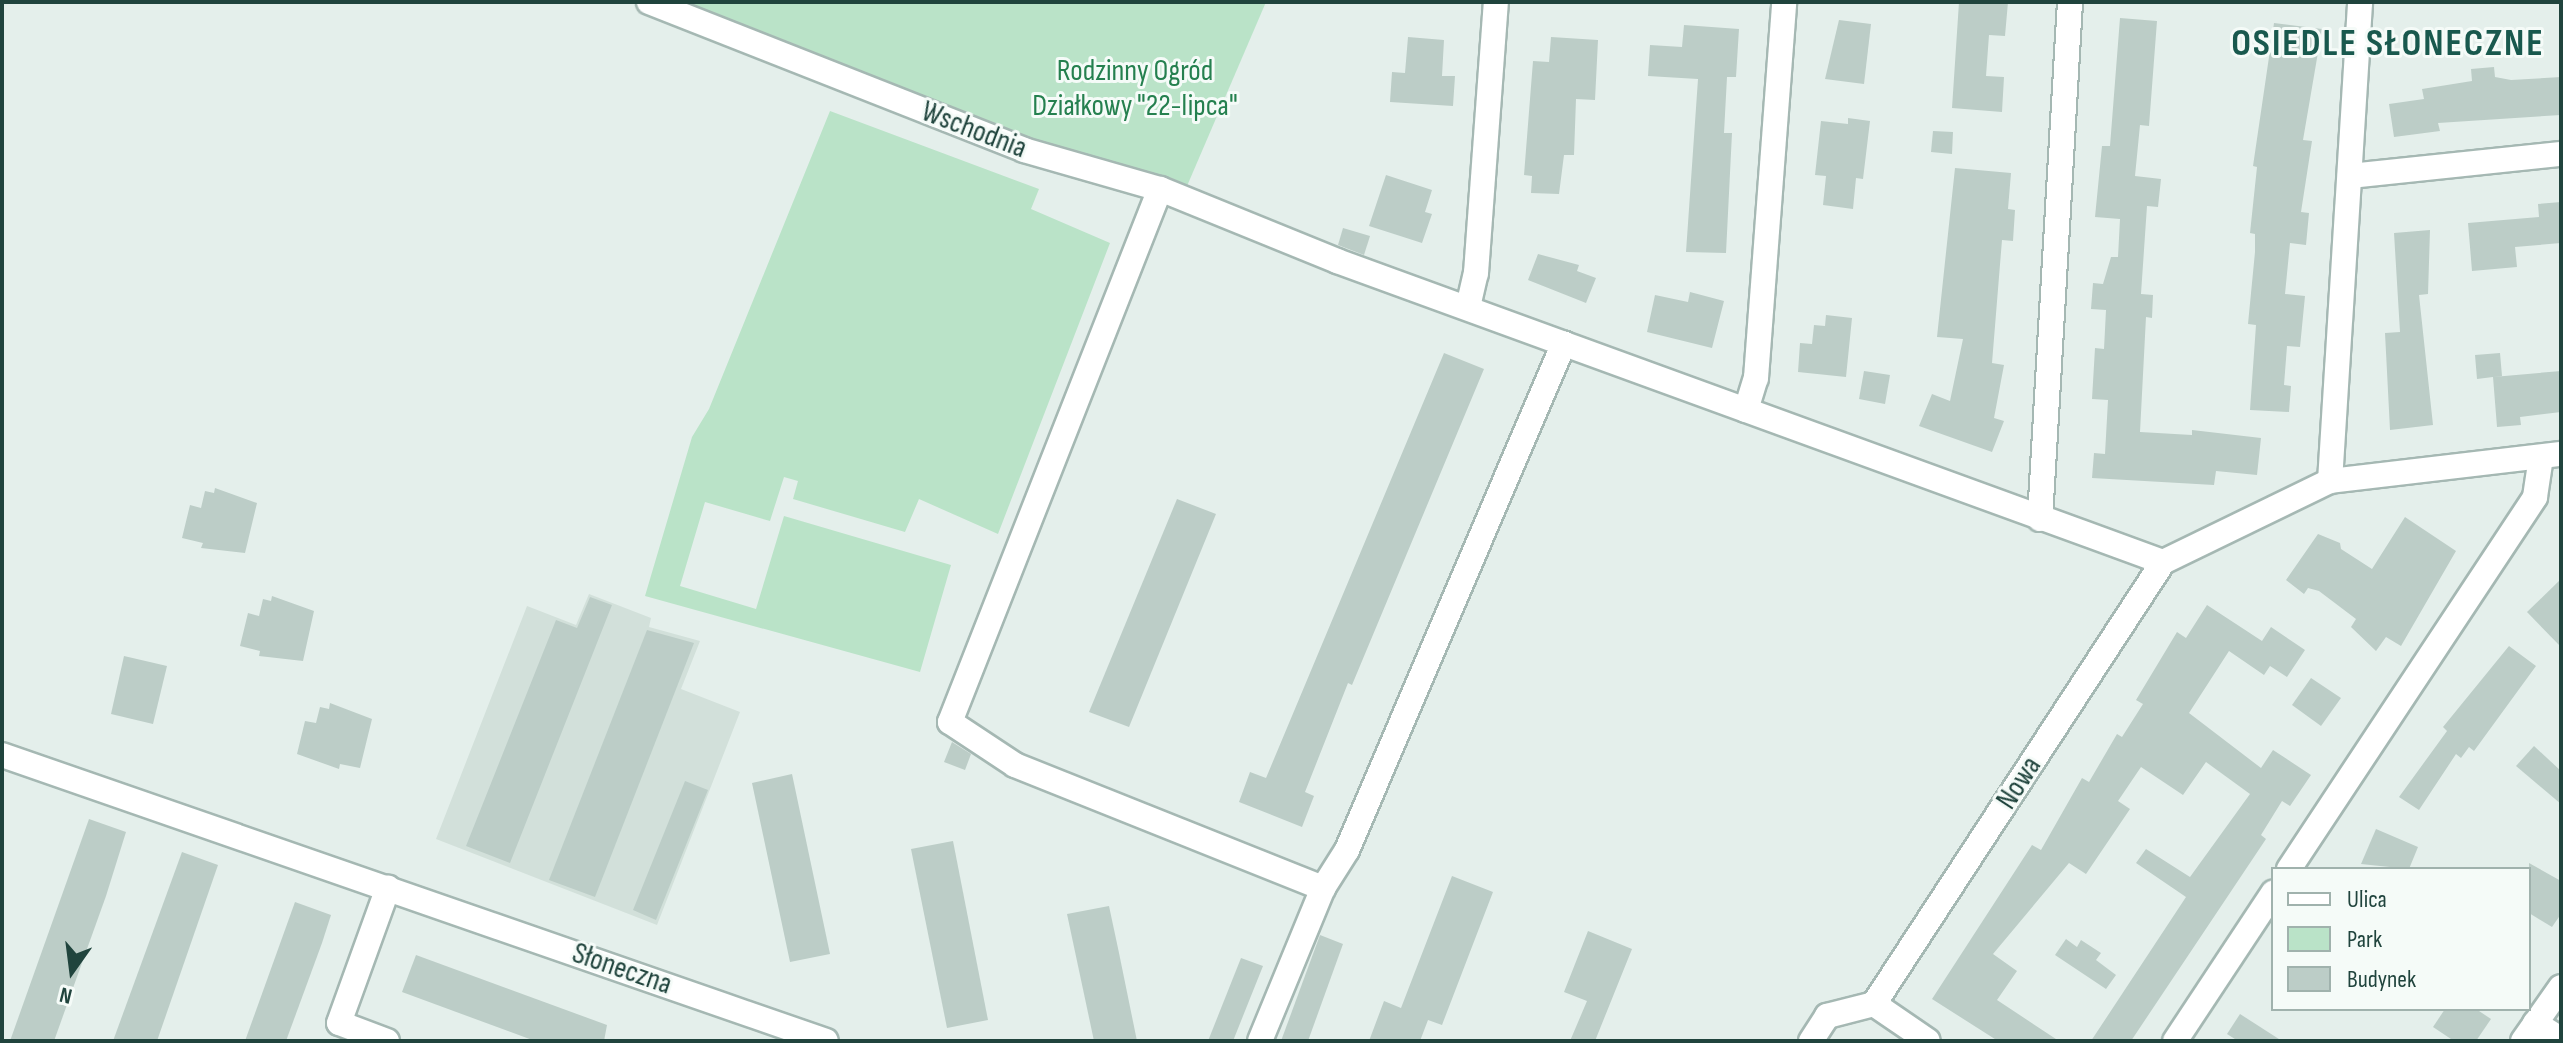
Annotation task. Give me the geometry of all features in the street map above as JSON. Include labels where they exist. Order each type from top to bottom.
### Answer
[{"type":"street","name":"Wschodnia","points":[[649,2],[1024,150],[1160,189],[1564,343],[2163,562]]},
{"type":"street","points":[[1468,307],[1476,273],[1496,2]]},
{"type":"street","points":[[1746,410],[1756,378],[1784,2]]},
{"type":"street","points":[[2040,519],[2070,2]]},
{"type":"street","points":[[2330,481],[2360,2]]},
{"type":"street","points":[[2350,176],[2561,154]]},
{"type":"street","points":[[1160,189],[950,722],[1015,765],[1323,888]]},
{"type":"street","points":[[1260,1041],[1323,888],[1347,850],[1564,343]]},
{"type":"street","points":[[2163,562],[2330,481],[2551,456],[2535,497],[2290,867]]},
{"type":"street","name":"Nowa","points":[[1874,1004],[2163,562]]},
{"type":"street","name":"Słoneczna","points":[[2,755],[826,1041]]},
{"type":"street","points":[[387,1041],[335,1032],[388,888]]},
{"type":"street","points":[[2175,1041],[2271,896]]},
{"type":"street","points":[[2561,987],[2529,1032],[2561,1039]]},
{"type":"street","points":[[1811,1041],[1827,1016],[1874,1004],[1928,1041]]},
{"type":"shaded area","points":[[589,594],[651,618],[649,627],[700,641],[681,689],[740,712],[657,925],[436,839],[527,606],[576,625]]},
{"type":"green space","name":"Rodzinny Ogród Działkowy \"22-lipca\"","points":[[681,2],[1266,2],[1181,200]]},
{"type":"green space","points":[[830,111],[1039,189],[1031,209],[1110,243],[998,534],[919,499],[905,532],[793,499],[798,481],[784,477],[770,521],[705,502],[680,586],[756,609],[784,516],[951,565],[920,672],[645,596],[692,437],[709,409]]},
{"type":"building","points":[[1959,2],[2008,2],[2005,36],[1989,35],[1986,76],[2004,77],[2002,112],[1952,108]]},
{"type":"building","points":[[2120,18],[2157,21],[2149,126],[2140,125],[2135,176],[2161,179],[2158,207],[2147,206],[2141,294],[2153,295],[2152,318],[2146,317],[2140,432],[2192,435],[2192,430],[2261,438],[2257,475],[2216,471],[2214,485],[2092,478],[2094,453],[2105,454],[2108,400],[2092,399],[2095,348],[2104,349],[2106,310],[2091,309],[2093,283],[2103,284],[2111,257],[2118,257],[2120,219],[2095,217],[2102,146],[2110,146]]},
{"type":"building","points":[[1839,20],[1871,24],[1864,84],[1825,79]]},
{"type":"building","points":[[2274,23],[2322,29],[2303,140],[2312,141],[2301,212],[2309,213],[2306,245],[2290,243],[2285,294],[2305,296],[2300,347],[2287,346],[2284,385],[2291,386],[2289,412],[2250,410],[2256,325],[2248,324],[2255,252],[2255,234],[2250,233],[2257,167],[2253,166]]},
{"type":"building","points":[[1684,25],[1739,29],[1736,77],[1727,77],[1724,133],[1732,133],[1726,253],[1686,252],[1698,79],[1648,76],[1650,45],[1682,47]]},
{"type":"building","points":[[1408,37],[1444,40],[1442,76],[1455,76],[1453,106],[1390,102],[1392,72],[1405,73]]},
{"type":"building","points":[[1551,37],[1598,40],[1595,100],[1576,99],[1574,155],[1564,155],[1559,194],[1531,193],[1532,176],[1524,175],[1533,61],[1549,62]]},
{"type":"building","points":[[2494,67],[2495,77],[2511,80],[2561,77],[2561,115],[2438,123],[2440,131],[2394,137],[2389,104],[2424,99],[2422,89],[2472,81],[2471,69]]},
{"type":"building","points":[[1848,118],[1870,121],[1863,179],[1856,178],[1853,209],[1823,205],[1826,176],[1815,175],[1821,121],[1848,124]]},
{"type":"building","points":[[1933,131],[1953,132],[1952,154],[1931,152]]},
{"type":"building","points":[[1955,168],[2011,173],[2008,209],[2015,210],[2013,241],[2002,240],[1992,363],[2004,365],[1994,418],[2004,421],[1992,452],[1919,426],[1932,394],[1950,401],[1963,339],[1937,337]]},
{"type":"building","points":[[1386,175],[1432,190],[1425,212],[1432,214],[1422,243],[1369,226]]},
{"type":"building","points":[[2561,202],[2561,243],[2515,247],[2517,267],[2472,271],[2468,223],[2539,217],[2538,204]]},
{"type":"building","points":[[1343,228],[1370,236],[1364,255],[1338,245]]},
{"type":"building","points":[[2430,230],[2428,294],[2419,295],[2433,425],[2390,430],[2385,333],[2400,332],[2394,233]]},
{"type":"building","points":[[1538,254],[1579,265],[1577,271],[1596,278],[1586,303],[1528,280]]},
{"type":"building","points":[[1690,292],[1724,301],[1712,348],[1647,332],[1655,295],[1688,302]]},
{"type":"building","points":[[1826,315],[1852,318],[1846,377],[1798,372],[1800,343],[1812,344],[1814,325],[1825,326]]},
{"type":"building","points":[[1444,353],[1484,369],[1352,685],[1348,683],[1305,792],[1314,796],[1302,827],[1239,802],[1250,772],[1266,778]]},
{"type":"building","points":[[2500,353],[2502,376],[2477,379],[2475,355]]},
{"type":"building","points":[[1864,371],[1890,375],[1885,404],[1859,399]]},
{"type":"building","points":[[2561,371],[2561,412],[2520,417],[2521,425],[2497,427],[2493,377]]},
{"type":"building","points":[[215,488],[257,503],[245,553],[201,548],[203,543],[182,538],[190,505],[201,508],[205,491],[214,493]]},
{"type":"building","points":[[1177,499],[1216,514],[1129,727],[1089,712]]},
{"type":"building","points":[[2405,517],[2456,551],[2401,646],[2386,637],[2376,651],[2351,627],[2356,619],[2319,591],[2308,588],[2304,594],[2286,580],[2318,534],[2340,543],[2341,549],[2372,569]]},
{"type":"building","points":[[2561,579],[2561,647],[2527,612]]},
{"type":"building","points":[[272,596],[314,611],[303,661],[259,656],[260,651],[240,646],[248,613],[259,616],[263,599],[271,601]]},
{"type":"building","points":[[590,597],[612,605],[510,863],[466,846],[556,620],[577,628]]},
{"type":"building","points":[[2207,605],[2262,641],[2271,627],[2305,650],[2287,677],[2270,666],[2264,675],[2229,651],[2189,713],[2261,768],[2273,750],[2311,775],[2290,806],[2282,801],[2261,835],[2266,839],[2131,1041],[2091,1041],[2186,897],[2136,863],[2146,849],[2190,877],[2250,794],[2206,762],[2183,795],[2141,767],[2118,801],[2130,809],[2086,874],[2069,863],[1993,954],[2017,971],[1997,1000],[2059,1041],[1998,1041],[1932,999],[2032,845],[2041,850],[2082,778],[2089,782],[2117,734],[2122,737],[2143,704],[2136,700],[2177,632],[2186,638]]},
{"type":"building","points":[[647,630],[694,643],[595,897],[549,880]]},
{"type":"building","points":[[2509,646],[2536,666],[2474,751],[2469,747],[2461,758],[2456,754],[2419,810],[2399,797],[2447,731],[2443,727]]},
{"type":"building","points":[[124,656],[167,666],[153,724],[111,714]]},
{"type":"building","points":[[2311,678],[2341,698],[2321,726],[2292,705]]},
{"type":"building","points":[[330,703],[372,719],[360,768],[340,764],[339,769],[297,754],[305,721],[316,723],[320,707],[329,709]]},
{"type":"building","points":[[952,742],[971,754],[965,770],[944,762]]},
{"type":"building","points":[[2534,746],[2561,771],[2561,804],[2516,766]]},
{"type":"building","points":[[792,774],[830,954],[790,962],[752,783]]},
{"type":"building","points":[[685,781],[708,790],[656,920],[633,910]]},
{"type":"building","points":[[89,819],[126,832],[106,896],[54,1041],[10,1041]]},
{"type":"building","points":[[2376,829],[2418,847],[2410,867],[2361,864]]},
{"type":"building","points":[[953,841],[988,1020],[947,1028],[911,849]]},
{"type":"building","points":[[182,852],[218,865],[157,1041],[113,1041]]},
{"type":"building","points":[[2529,863],[2561,881],[2561,914],[2552,927],[2531,914]]},
{"type":"building","points":[[1452,876],[1493,892],[1442,1025],[1428,1020],[1420,1041],[1369,1041],[1384,1001],[1401,1008]]},
{"type":"building","points":[[295,902],[331,915],[322,943],[286,1041],[245,1041]]},
{"type":"building","points":[[1109,906],[1137,1041],[1094,1041],[1067,914]]},
{"type":"building","points":[[1588,931],[1632,949],[1595,1041],[1570,1041],[1587,1001],[1564,992]]},
{"type":"building","points":[[1320,935],[1343,944],[1308,1041],[1281,1041]]},
{"type":"building","points":[[2066,939],[2077,947],[2081,940],[2101,953],[2096,960],[2116,975],[2106,989],[2055,955]]},
{"type":"building","points":[[416,955],[607,1025],[604,1041],[535,1041],[402,992]]},
{"type":"building","points":[[1241,958],[1263,966],[1233,1041],[1208,1041]]},
{"type":"building","points":[[2444,1011],[2479,1011],[2491,1019],[2476,1041],[2454,1041],[2433,1027]]},
{"type":"building","points":[[2240,1014],[2282,1041],[2238,1041],[2227,1034]]},
{"type":"district","name":"OSIEDLE SŁONECZNE","points":[[2388,44]]}]
